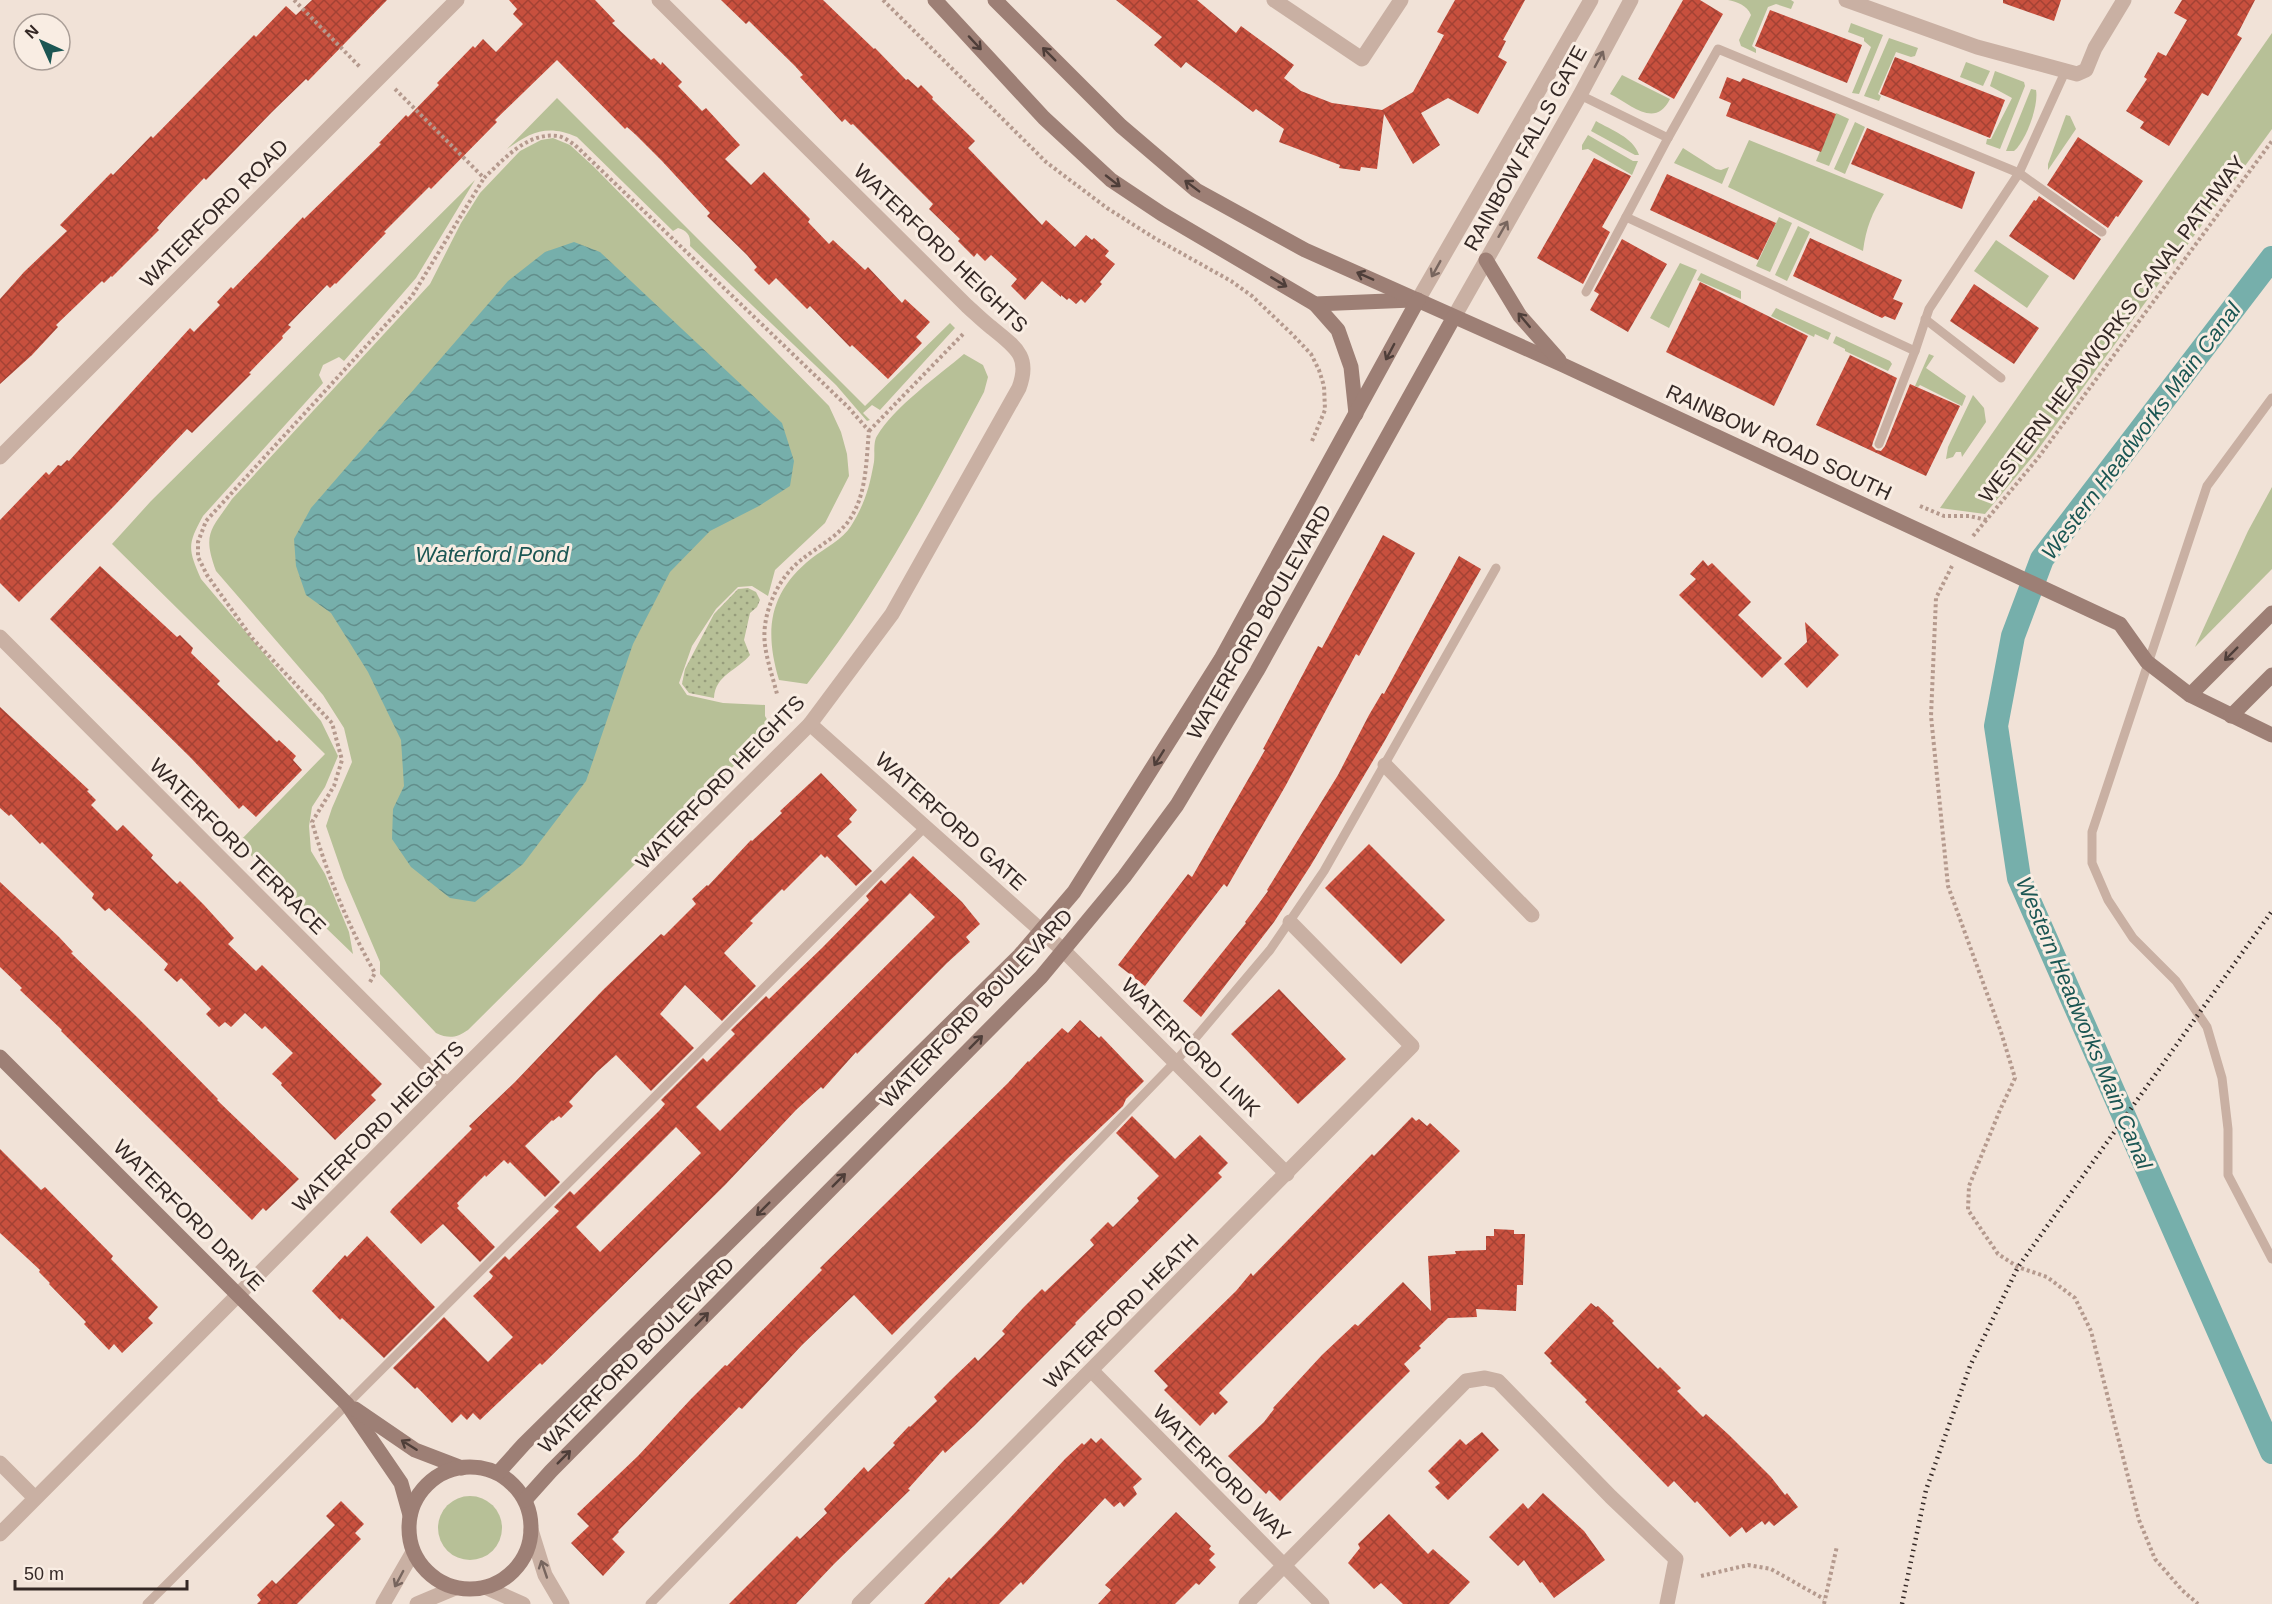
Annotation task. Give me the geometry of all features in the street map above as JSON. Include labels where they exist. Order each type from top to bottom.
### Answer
[{"type":"street","name":"WATERFORD ROAD","points":[[0,457],[457,0]]},
{"type":"street","name":"WATERFORD HEIGHTS","points":[[0,1534],[810,724],[892,614],[1019,388],[1023,376],[1023,365],[1015,346],[967,306],[659,0]]},
{"type":"street","points":[[935,0],[1044,118],[1111,180],[1162,214],[1315,304],[1338,330],[1351,367],[1356,414]]},
{"type":"street","name":"RAINBOW ROAD SOUTH","points":[[995,0],[1121,126],[1196,190],[1305,250],[1563,365],[2121,624],[2147,662]]},
{"type":"street","points":[[1274,0],[1362,59],[1401,0]]},
{"type":"street","name":"RAINBOW FALLS GATE","points":[[1418,300],[1591,0]]},
{"type":"street","name":"RAINBOW FALLS GATE","points":[[1454,317],[1631,0]]},
{"type":"street","points":[[1846,0],[1977,47],[2076,74],[2086,70],[2095,48],[2124,0]]},
{"type":"street","points":[[1486,260],[1520,316],[1563,365]]},
{"type":"street","name":"RAINBOW ROAD SOUTH","points":[[1315,304],[1418,300]]},
{"type":"street","name":"WATERFORD BOULEVARD","points":[[498,1473],[524,1444],[1020,956],[1074,892],[1221,659],[1418,300]]},
{"type":"street","name":"WATERFORD BOULEVARD","points":[[525,1500],[559,1462],[1041,977],[1124,877],[1177,805],[1257,671],[1454,317]]},
{"type":"street","points":[[2190,695],[2272,613]]},
{"type":"street","name":"WATERFORD TERRACE","points":[[0,637],[447,1085]]},
{"type":"street","points":[[2147,662],[2190,695],[2272,735]]},
{"type":"street","points":[[2231,716],[2272,675]]},
{"type":"street","name":"WATERFORD GATE","points":[[810,724],[1064,951]]},
{"type":"street","points":[[1385,765],[1532,915]]},
{"type":"street","name":"WATERFORD HEATH","points":[[859,1604],[1412,1046],[1290,922]]},
{"type":"street","name":"WATERFORD LINK","points":[[1064,951],[1287,1173]]},
{"type":"street","name":"WATERFORD DRIVE","points":[[0,1057],[347,1404],[401,1483],[410,1515]]},
{"type":"street","name":"WATERFORD WAY","points":[[1092,1371],[1322,1604]]},
{"type":"street","points":[[1246,1604],[1466,1382],[1485,1377],[1498,1381],[1611,1497],[1676,1559],[1667,1604]]},
{"type":"street","name":"WATERFORD DRIVE","points":[[347,1404],[415,1450],[462,1468]]},
{"type":"street","points":[[0,1462],[35,1498]]},
{"type":"street","points":[[477,1467],[498,1473],[513,1485],[525,1500],[530,1515],[531,1530],[528,1549],[518,1566],[504,1580],[487,1588],[471,1590],[455,1588],[437,1581],[423,1569],[413,1552],[408,1533],[410,1515],[416,1499],[426,1485],[440,1474],[462,1468],[477,1467]]},
{"type":"street","points":[[531,1530],[545,1575],[562,1604]]},
{"type":"street","points":[[383,1604],[413,1552]]},
{"type":"street","points":[[417,1604],[455,1588]]},
{"type":"street","points":[[487,1588],[523,1604]]},
{"type":"lane","points":[[1586,292],[1718,49],[2019,173],[2102,232]]},
{"type":"lane","points":[[1879,444],[1929,309],[2019,173],[2065,72]]},
{"type":"lane","points":[[1580,95],[1668,138]]},
{"type":"lane","points":[[1626,217],[1915,351]]},
{"type":"lane","points":[[1926,319],[2001,378]]},
{"type":"lane","points":[[2272,398],[2207,486],[2092,832],[2092,863],[2108,900],[2133,938],[2176,981],[2207,1027],[2222,1077],[2228,1130],[2228,1175],[2272,1259]]},
{"type":"lane","points":[[650,1604],[1176,1061],[1270,951],[1324,871],[1496,568]]},
{"type":"lane","points":[[147,1604],[926,826]]},
{"type":"path","points":[[294,0],[361,68]]},
{"type":"path","points":[[395,89],[484,178]]},
{"type":"path","points":[[370,982],[375,973],[355,936],[312,822],[334,786],[342,760],[332,723],[252,638],[207,575],[198,557],[198,542],[206,521],[412,296],[484,178],[518,147],[543,137],[559,136],[575,145],[849,408],[869,431]]},
{"type":"path","name":"WESTERN HEADWORKS CANAL PATHWAY","points":[[2198,1604],[2182,1590],[2155,1558],[2139,1520],[2091,1331],[2075,1298],[2047,1277],[2018,1267],[1998,1254],[1968,1210],[1969,1186],[2015,1078],[2001,1032],[1948,886],[1931,716],[1936,598],[1987,520],[2038,458],[2272,141]]},
{"type":"path","points":[[777,694],[765,644],[766,617],[777,590],[791,568],[849,520],[864,488],[869,431],[965,332]]},
{"type":"path","points":[[1920,506],[1944,516],[1969,516],[1987,520]]},
{"type":"path","points":[[1701,1576],[1748,1565],[1772,1569],[1824,1601],[1837,1545]]},
{"type":"green space","points":[[1728,0],[1791,0],[1794,2],[1791,9],[1776,4],[1768,7],[1752,46],[1756,49],[1756,53],[1741,46],[1739,40],[1751,15],[1741,4]]},
{"type":"green space","points":[[1851,23],[1883,35],[1859,94],[1852,93],[1871,47],[1864,41],[1864,38],[1848,32]]},
{"type":"green space","points":[[2272,33],[2272,129],[2034,455],[1985,514],[1940,508]]},
{"type":"green space","points":[[1889,38],[1918,48],[1915,56],[1911,57],[1896,52],[1878,94],[1881,96],[1879,101],[1864,96]]},
{"type":"green space","points":[[1966,62],[1990,71],[1983,86],[1960,77]]},
{"type":"green space","points":[[1995,71],[2024,82],[2025,86],[2000,149],[1986,144],[1987,139],[1991,139],[2012,98],[1990,86]]},
{"type":"green space","points":[[1622,75],[1670,99],[1664,108],[1650,114],[1635,108],[1610,94]]},
{"type":"green space","points":[[2031,89],[2036,90],[2036,104],[2031,122],[2019,146],[2014,151],[2006,151]]},
{"type":"green space","points":[[557,98],[865,406],[950,323],[955,328],[880,410],[872,405],[863,413],[870,420],[867,421],[836,385],[690,246],[690,239],[686,232],[678,228],[673,231],[577,137],[557,131],[540,132],[524,138],[507,149]]},
{"type":"green space","points":[[1836,113],[1849,119],[1829,166],[1816,161]]},
{"type":"green space","points":[[2066,115],[2070,116],[2076,129],[2048,170],[2048,164]]},
{"type":"green space","points":[[1596,121],[1627,139],[1639,155],[1591,131]]},
{"type":"green space","points":[[1855,122],[1865,127],[1845,174],[1834,169]]},
{"type":"green space","points":[[1588,135],[1633,161],[1638,161],[1632,175],[1588,149],[1582,150],[1582,145]]},
{"type":"green space","points":[[553,138],[570,145],[594,167],[829,406],[841,432],[847,454],[849,476],[825,523],[775,570],[768,596],[752,586],[738,587],[716,609],[692,646],[679,683],[687,695],[723,703],[765,705],[765,716],[772,728],[468,1030],[460,1035],[449,1037],[436,1033],[380,974],[380,962],[344,878],[326,826],[352,762],[344,728],[323,695],[216,571],[209,540],[214,525],[232,499],[430,284],[461,223],[480,193],[520,151],[541,140]]},
{"type":"green space","points":[[1749,140],[1884,194],[1870,221],[1863,251],[1728,187]]},
{"type":"green space","points":[[1683,148],[1716,169],[1729,167],[1722,184],[1674,163]]},
{"type":"green space","points":[[475,180],[416,278],[344,361],[339,357],[323,365],[319,375],[323,383],[203,516],[194,534],[191,547],[201,579],[321,721],[338,756],[325,787],[312,807],[309,826],[311,851],[325,874],[349,932],[353,954],[238,843],[325,754],[112,544],[151,501]]},
{"type":"green space","points":[[1779,217],[1792,223],[1770,272],[1756,266]]},
{"type":"green space","points":[[1798,226],[1810,232],[1787,281],[1775,275]]},
{"type":"green space","points":[[1996,240],[2049,276],[2027,308],[1974,271]]},
{"type":"green space","points":[[1680,263],[1697,270],[1669,328],[1650,318]]},
{"type":"green space","points":[[1701,273],[1741,291],[1741,299],[1697,280]]},
{"type":"green space","points":[[1776,308],[1831,333],[1828,340],[1815,334],[1814,337],[1771,316]]},
{"type":"green space","points":[[1836,336],[1890,361],[1892,364],[1888,371],[1833,343]]},
{"type":"green space","points":[[964,354],[983,365],[988,377],[984,392],[923,505],[857,614],[807,684],[779,680],[774,662],[772,628],[779,598],[798,571],[848,531],[866,496],[874,462],[876,439],[885,425],[917,392]]},
{"type":"green space","points":[[1929,354],[1934,356],[1926,368],[1966,396],[1962,406],[1920,385],[1915,386]]},
{"type":"green space","points":[[1973,395],[1984,408],[1986,422],[1962,457],[1961,452],[1956,452],[1953,457],[1946,459],[1948,447]]},
{"type":"green space","points":[[2272,487],[2272,569],[2195,647],[2248,531]]},
{"type":"green space","points":[[748,588],[756,592],[760,600],[757,607],[750,613],[744,640],[750,655],[723,678],[715,690],[714,698],[689,693],[682,684],[685,669],[714,614],[738,589]]},
{"type":"green space","points":[[470,1496],[482,1498],[493,1505],[500,1516],[502,1528],[500,1540],[493,1551],[482,1558],[470,1560],[458,1558],[447,1551],[440,1540],[438,1528],[440,1516],[447,1505],[458,1498]]},
{"type":"water","name":"Waterford Pond","points":[[574,242],[600,252],[782,423],[794,461],[790,486],[759,506],[710,531],[670,572],[633,644],[586,781],[523,864],[475,902],[450,898],[411,867],[392,839],[393,809],[404,786],[401,740],[368,672],[331,613],[306,595],[296,566],[294,539],[311,508],[508,281],[545,252]]},
{"type":"building","points":[[312,0],[387,0],[308,81],[306,79],[272,112],[206,180],[204,178],[157,228],[159,230],[112,277],[104,283],[102,281],[56,325],[58,327],[32,355],[0,384],[0,299],[24,272],[67,231],[60,225],[111,173],[113,175],[151,136],[153,138],[254,35],[256,37],[286,6],[296,15]]},
{"type":"building","points":[[509,0],[595,0],[615,21],[612,23],[651,60],[654,58],[661,65],[662,62],[682,82],[678,86],[702,111],[706,108],[740,145],[725,159],[751,185],[764,172],[810,219],[808,222],[829,244],[833,240],[865,270],[868,267],[902,303],[905,299],[930,322],[916,337],[922,343],[888,379],[852,345],[850,347],[810,306],[807,309],[776,278],[769,285],[754,270],[757,267],[747,255],[707,216],[710,213],[662,161],[627,127],[625,129],[557,60],[495,120],[497,122],[431,189],[429,187],[384,232],[386,233],[336,284],[330,288],[327,285],[288,325],[291,327],[282,336],[283,338],[249,373],[251,374],[192,433],[187,429],[19,602],[0,583],[0,520],[46,472],[49,475],[58,465],[61,466],[67,460],[69,461],[190,328],[194,332],[220,305],[217,302],[231,287],[233,289],[303,217],[304,219],[381,144],[379,143],[406,115],[408,117],[473,46],[475,48],[483,39],[496,52],[523,24],[513,14],[517,9]]},
{"type":"building","points":[[721,0],[823,0],[906,80],[908,79],[918,88],[921,85],[933,97],[932,99],[975,141],[968,148],[1042,225],[1046,220],[1075,247],[1086,235],[1092,240],[1094,238],[1109,251],[1105,256],[1115,264],[1100,282],[1102,284],[1085,303],[1081,299],[1076,304],[1069,298],[1067,300],[1061,295],[1061,297],[1042,281],[1025,300],[1011,286],[1017,279],[991,255],[985,261],[977,253],[974,257],[958,241],[960,239],[929,209],[933,204],[853,124],[851,125],[845,119],[842,122],[800,77],[803,75],[795,66],[749,21],[746,24]]},
{"type":"building","points":[[1116,0],[1197,0],[1236,33],[1241,26],[1294,65],[1284,78],[1301,91],[1332,103],[1382,110],[1413,92],[1444,35],[1437,32],[1455,0],[1525,0],[1503,40],[1506,41],[1498,57],[1507,62],[1478,114],[1448,98],[1421,113],[1440,145],[1413,164],[1384,114],[1377,169],[1361,167],[1360,171],[1339,168],[1340,165],[1279,142],[1284,129],[1256,109],[1253,112],[1186,62],[1181,68],[1154,45],[1162,37]]},
{"type":"building","points":[[1683,0],[1700,0],[1723,14],[1674,99],[1638,79]]},
{"type":"building","points":[[2003,0],[2061,0],[2054,21],[2003,3]]},
{"type":"building","points":[[2182,0],[2255,0],[2237,35],[2242,38],[2208,96],[2202,93],[2169,146],[2140,128],[2144,122],[2126,111],[2147,79],[2144,77],[2158,52],[2166,56],[2187,20],[2174,13]]},
{"type":"building","points":[[1770,10],[1862,45],[1847,83],[1755,46]]},
{"type":"building","points":[[1895,57],[2005,100],[1990,138],[1880,94]]},
{"type":"building","points":[[1727,77],[1740,82],[1743,78],[1836,114],[1821,152],[1726,116],[1731,103],[1719,98]]},
{"type":"building","points":[[1867,128],[1975,172],[1962,209],[1851,164]]},
{"type":"building","points":[[2078,137],[2143,181],[2108,228],[2047,185]]},
{"type":"building","points":[[1594,158],[1631,176],[1602,227],[1610,232],[1583,284],[1537,258]]},
{"type":"building","points":[[1667,174],[1776,223],[1758,260],[1650,210]]},
{"type":"building","points":[[2039,196],[2101,239],[2074,280],[2009,236]]},
{"type":"building","points":[[1810,238],[1902,280],[1893,299],[1903,303],[1895,320],[1885,316],[1882,318],[1793,276]]},
{"type":"building","points":[[1622,239],[1667,264],[1628,332],[1590,310],[1599,294],[1594,291]]},
{"type":"building","points":[[1700,282],[1808,336],[1774,406],[1666,352]]},
{"type":"building","points":[[1974,284],[2039,328],[2014,364],[1950,321]]},
{"type":"building","points":[[1850,355],[1897,378],[1873,442],[1872,446],[1876,450],[1881,451],[1885,446],[1910,384],[1960,406],[1926,476],[1816,425]]},
{"type":"building","points":[[1383,535],[1415,553],[1359,656],[1356,654],[1286,785],[1227,887],[1224,884],[1145,986],[1118,965],[1188,874],[1192,877],[1265,750],[1263,749],[1318,646],[1322,648]]},
{"type":"building","points":[[1459,556],[1481,569],[1384,742],[1311,865],[1274,922],[1201,1017],[1183,1001],[1246,923],[1268,891],[1338,775],[1369,715],[1382,693],[1384,694]]},
{"type":"building","points":[[1703,560],[1708,566],[1712,563],[1751,602],[1738,615],[1782,658],[1762,678],[1679,595],[1696,579],[1690,574]]},
{"type":"building","points":[[100,566],[177,637],[180,635],[193,648],[191,653],[220,681],[217,684],[277,742],[279,740],[296,756],[293,760],[302,770],[256,817],[243,805],[239,809],[191,758],[50,619]]},
{"type":"building","points":[[1805,622],[1839,655],[1807,688],[1784,664],[1807,642]]},
{"type":"building","points":[[0,707],[89,790],[87,791],[96,800],[91,805],[117,831],[123,825],[153,855],[151,858],[177,884],[180,881],[204,905],[234,938],[228,944],[256,971],[262,965],[382,1084],[371,1095],[376,1100],[335,1140],[272,1074],[293,1053],[265,1026],[262,1029],[245,1013],[231,1027],[225,1022],[219,1027],[206,1014],[211,1009],[181,978],[177,982],[164,970],[168,964],[109,908],[105,911],[92,898],[94,894],[42,842],[40,844],[11,814],[9,816],[0,808]]},
{"type":"building","points":[[821,773],[857,810],[849,819],[852,822],[837,836],[872,871],[856,886],[827,856],[825,858],[821,854],[750,921],[753,923],[724,953],[756,986],[722,1021],[685,985],[660,1014],[694,1048],[651,1091],[616,1055],[597,1072],[569,1102],[573,1106],[561,1118],[559,1116],[552,1120],[525,1146],[560,1182],[545,1197],[510,1162],[508,1164],[504,1160],[486,1177],[485,1175],[457,1203],[459,1206],[457,1208],[495,1247],[480,1262],[443,1224],[421,1244],[390,1212],[392,1209],[472,1129],[469,1126],[515,1082],[603,990],[696,904],[692,899],[708,886],[751,840],[782,813],[780,811]]},
{"type":"building","points":[[1369,844],[1445,920],[1401,964],[1325,888]]},
{"type":"building","points":[[913,856],[962,902],[980,924],[966,937],[970,942],[857,1054],[856,1052],[823,1089],[821,1087],[796,1110],[725,1185],[542,1365],[540,1363],[480,1420],[473,1413],[467,1420],[461,1414],[452,1423],[417,1387],[415,1389],[393,1368],[444,1317],[488,1362],[513,1337],[473,1296],[493,1276],[489,1272],[505,1256],[509,1260],[559,1211],[554,1207],[570,1191],[574,1195],[659,1111],[665,1104],[661,1100],[703,1058],[707,1062],[735,1034],[731,1030],[766,996],[769,999],[822,948],[869,900],[866,896],[881,880],[885,884]],"holes":[[[910,893],[935,917],[720,1131],[696,1107]],[[676,1127],[701,1153],[600,1252],[576,1227]]]},
{"type":"building","points":[[0,882],[59,937],[73,952],[71,953],[299,1179],[266,1211],[263,1208],[252,1220],[20,990],[22,988],[0,967]]},
{"type":"building","points":[[1279,989],[1346,1059],[1298,1104],[1231,1034]]},
{"type":"building","points":[[1080,1020],[1099,1038],[1101,1036],[1144,1081],[1126,1099],[1123,1106],[892,1335],[854,1295],[802,1345],[742,1409],[739,1407],[618,1531],[612,1539],[625,1552],[603,1576],[571,1543],[589,1526],[577,1514],[638,1456],[691,1399],[822,1270],[820,1268],[1028,1061],[1062,1028],[1068,1033]]},
{"type":"building","points":[[1132,1116],[1175,1159],[1200,1135],[1228,1163],[1218,1173],[1222,1177],[974,1426],[945,1453],[943,1450],[908,1489],[910,1490],[796,1604],[729,1604],[797,1536],[800,1539],[827,1513],[824,1509],[864,1467],[868,1472],[895,1445],[893,1443],[909,1426],[937,1401],[934,1397],[975,1357],[978,1361],[1005,1334],[1002,1331],[1042,1289],[1045,1292],[1094,1245],[1090,1240],[1108,1222],[1113,1227],[1139,1201],[1137,1198],[1159,1176],[1116,1133]]},
{"type":"building","points":[[1412,1117],[1416,1121],[1419,1119],[1427,1126],[1430,1123],[1460,1151],[1219,1393],[1228,1402],[1215,1415],[1213,1412],[1200,1426],[1164,1390],[1168,1386],[1154,1371]]},
{"type":"building","points":[[0,1149],[41,1190],[45,1187],[113,1256],[111,1259],[158,1307],[148,1318],[153,1323],[122,1353],[114,1344],[109,1350],[84,1324],[86,1322],[49,1284],[39,1272],[40,1270],[0,1233]]},
{"type":"building","points":[[1494,1229],[1514,1230],[1514,1234],[1525,1234],[1523,1285],[1517,1285],[1516,1311],[1476,1309],[1477,1317],[1448,1318],[1404,1364],[1410,1371],[1280,1501],[1269,1490],[1266,1494],[1228,1456],[1264,1422],[1273,1408],[1322,1355],[1355,1324],[1358,1326],[1403,1282],[1431,1311],[1428,1256],[1456,1254],[1455,1251],[1486,1250],[1486,1236],[1494,1236]]},
{"type":"building","points":[[367,1236],[435,1307],[384,1358],[342,1318],[340,1320],[312,1291],[345,1255],[347,1257]]},
{"type":"building","points":[[1591,1303],[1598,1306],[1614,1321],[1612,1323],[1658,1369],[1660,1367],[1681,1388],[1677,1391],[1703,1417],[1706,1414],[1729,1435],[1798,1507],[1774,1526],[1769,1521],[1765,1525],[1762,1521],[1746,1533],[1742,1527],[1730,1537],[1697,1501],[1695,1503],[1674,1481],[1668,1487],[1585,1402],[1587,1400],[1550,1363],[1552,1361],[1544,1353]]},
{"type":"building","points":[[1482,1432],[1499,1450],[1448,1500],[1435,1487],[1440,1483],[1428,1471],[1460,1439],[1466,1445]]},
{"type":"building","points":[[1091,1438],[1096,1443],[1101,1438],[1142,1479],[1133,1487],[1137,1494],[1124,1507],[1120,1502],[1114,1507],[1105,1498],[1023,1585],[1021,1582],[999,1604],[924,1604],[996,1533],[1065,1459]]},
{"type":"building","points":[[1543,1493],[1584,1531],[1605,1560],[1554,1598],[1524,1560],[1518,1566],[1489,1537],[1523,1503],[1528,1509]]},
{"type":"building","points":[[341,1501],[364,1524],[355,1533],[361,1539],[297,1604],[257,1604],[261,1600],[257,1595],[272,1580],[276,1584],[335,1525],[326,1516]]},
{"type":"building","points":[[1176,1512],[1211,1546],[1209,1549],[1215,1554],[1209,1560],[1216,1567],[1199,1585],[1196,1583],[1175,1604],[1098,1604],[1111,1590],[1105,1585]]},
{"type":"building","points":[[1389,1514],[1428,1554],[1433,1549],[1470,1582],[1449,1604],[1403,1604],[1381,1583],[1374,1589],[1348,1563],[1360,1548],[1358,1544]]},
{"type":"waterway","name":"Western Headworks Main Canal","points":[[2272,258],[2042,559],[2013,636],[1996,726],[2019,878],[2272,1452]]},
{"type":"railway","points":[[1902,1604],[1926,1490],[1970,1366],[2018,1267],[2272,911]]}]
